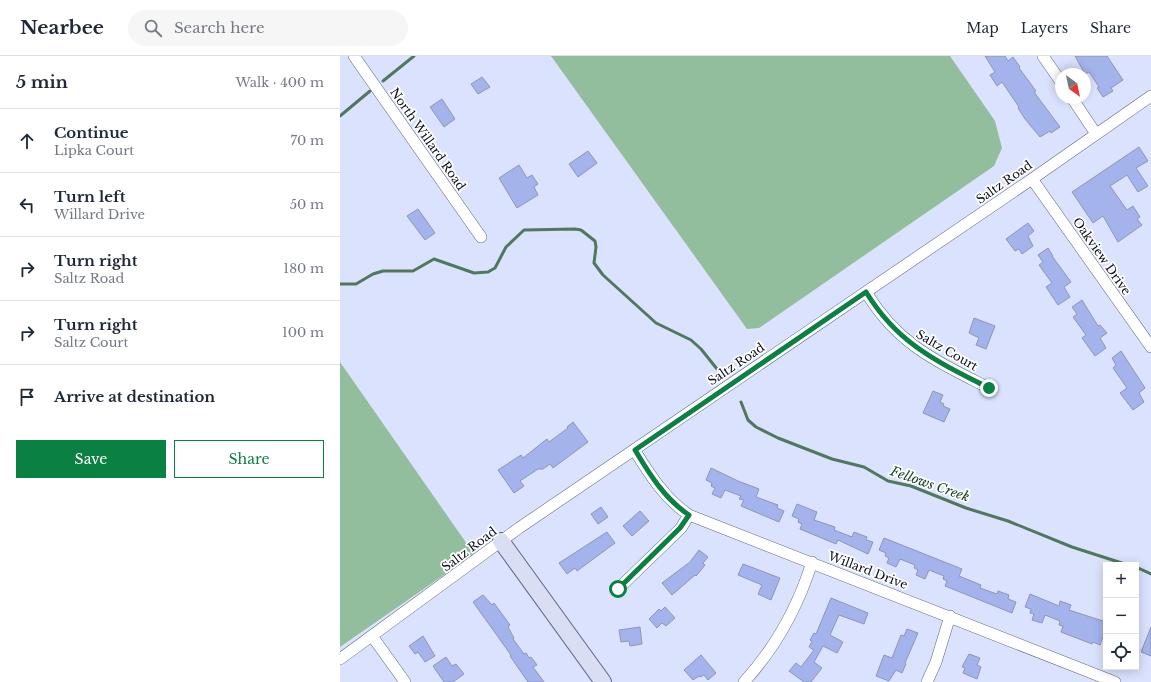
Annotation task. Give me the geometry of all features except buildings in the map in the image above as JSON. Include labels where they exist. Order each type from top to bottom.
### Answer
[{"type":"street","name":"North Willard Road","points":[[354,56],[481,237]]},
{"type":"street","points":[[1044,56],[1055,73]]},
{"type":"street","name":"Saltz Road","points":[[340,659],[501,541],[1032,179],[1151,96]]},
{"type":"street","points":[[1076,104],[1096,134]]},
{"type":"street","name":"Oakview Drive","points":[[1032,179],[1151,347]]},
{"type":"street","name":"Saltz Court","points":[[866,292],[884,319],[907,341],[933,359],[989,388]]},
{"type":"street","name":"Willard Drive","points":[[635,450],[665,494],[677,507],[689,515],[950,616],[1083,676],[1115,682]]},
{"type":"street","points":[[618,589],[680,528],[689,515]]},
{"type":"street","points":[[501,541],[603,682]]},
{"type":"street","points":[[744,682],[771,649],[790,618],[812,562]]},
{"type":"street","points":[[927,682],[950,616]]},
{"type":"street","points":[[372,636],[405,682]]},
{"type":"green space","points":[[551,56],[950,56],[995,121],[1002,148],[994,166],[759,328],[747,329]]},
{"type":"green space","points":[[340,362],[474,554],[340,647]]},
{"type":"waterway","points":[[383,81],[414,56]]},
{"type":"waterway","points":[[340,116],[370,91]]},
{"type":"waterway","name":"Fellows Creek","points":[[340,284],[356,284],[373,274],[383,271],[413,271],[434,259],[474,273],[488,272],[495,268],[506,247],[524,230],[581,230],[595,241],[596,247],[594,263],[603,275],[656,323],[691,340],[701,349],[717,369]]},
{"type":"waterway","name":"Fellows Creek","points":[[741,402],[748,420],[756,427],[778,438],[832,459],[864,467],[888,481],[911,486],[966,508],[1008,521],[1072,547],[1119,562]]},
{"type":"waterway","name":"Fellows Creek","points":[[1139,568],[1151,574]]},
{"type":"route","points":[[618,589],[680,528],[689,515],[677,507],[665,494],[645,467],[635,450],[866,292],[884,319],[907,341],[933,359],[989,388]]}]
